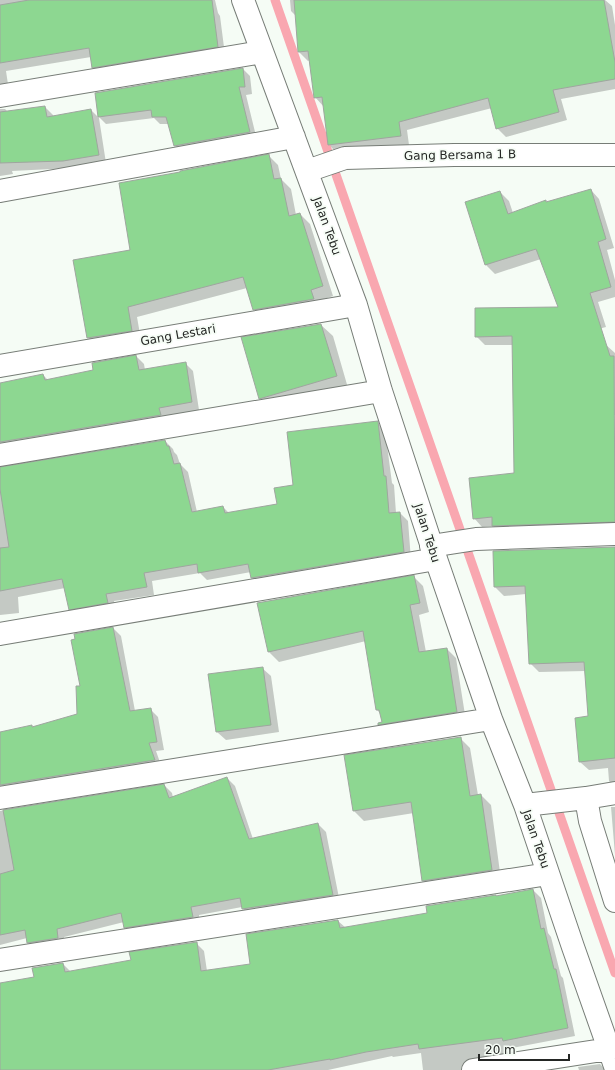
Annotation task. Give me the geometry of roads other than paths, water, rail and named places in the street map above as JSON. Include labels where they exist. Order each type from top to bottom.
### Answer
[{"type":"street","name":"Jalan Tebu","points":[[243,0],[294,137],[314,168],[381,390],[491,719],[531,805],[548,874],[612,1058]]},
{"type":"street","points":[[0,96],[262,52]]},
{"type":"street","points":[[0,190],[294,137]]},
{"type":"street","name":"Gang Bersama 1 B","points":[[314,168],[345,158],[454,154],[615,155]]},
{"type":"street","name":"Gang Lestari","points":[[0,366],[356,305]]},
{"type":"street","points":[[0,455],[381,390]]},
{"type":"street","points":[[0,634],[435,550],[476,539],[615,534]]},
{"type":"street","points":[[0,798],[491,719]]},
{"type":"street","points":[[531,805],[615,793]]},
{"type":"street","points":[[582,798],[615,901]]},
{"type":"street","points":[[0,960],[548,874]]},
{"type":"street","points":[[473,1070],[612,1058]]},
{"type":"waterway","points":[[275,0],[615,973]]}]
